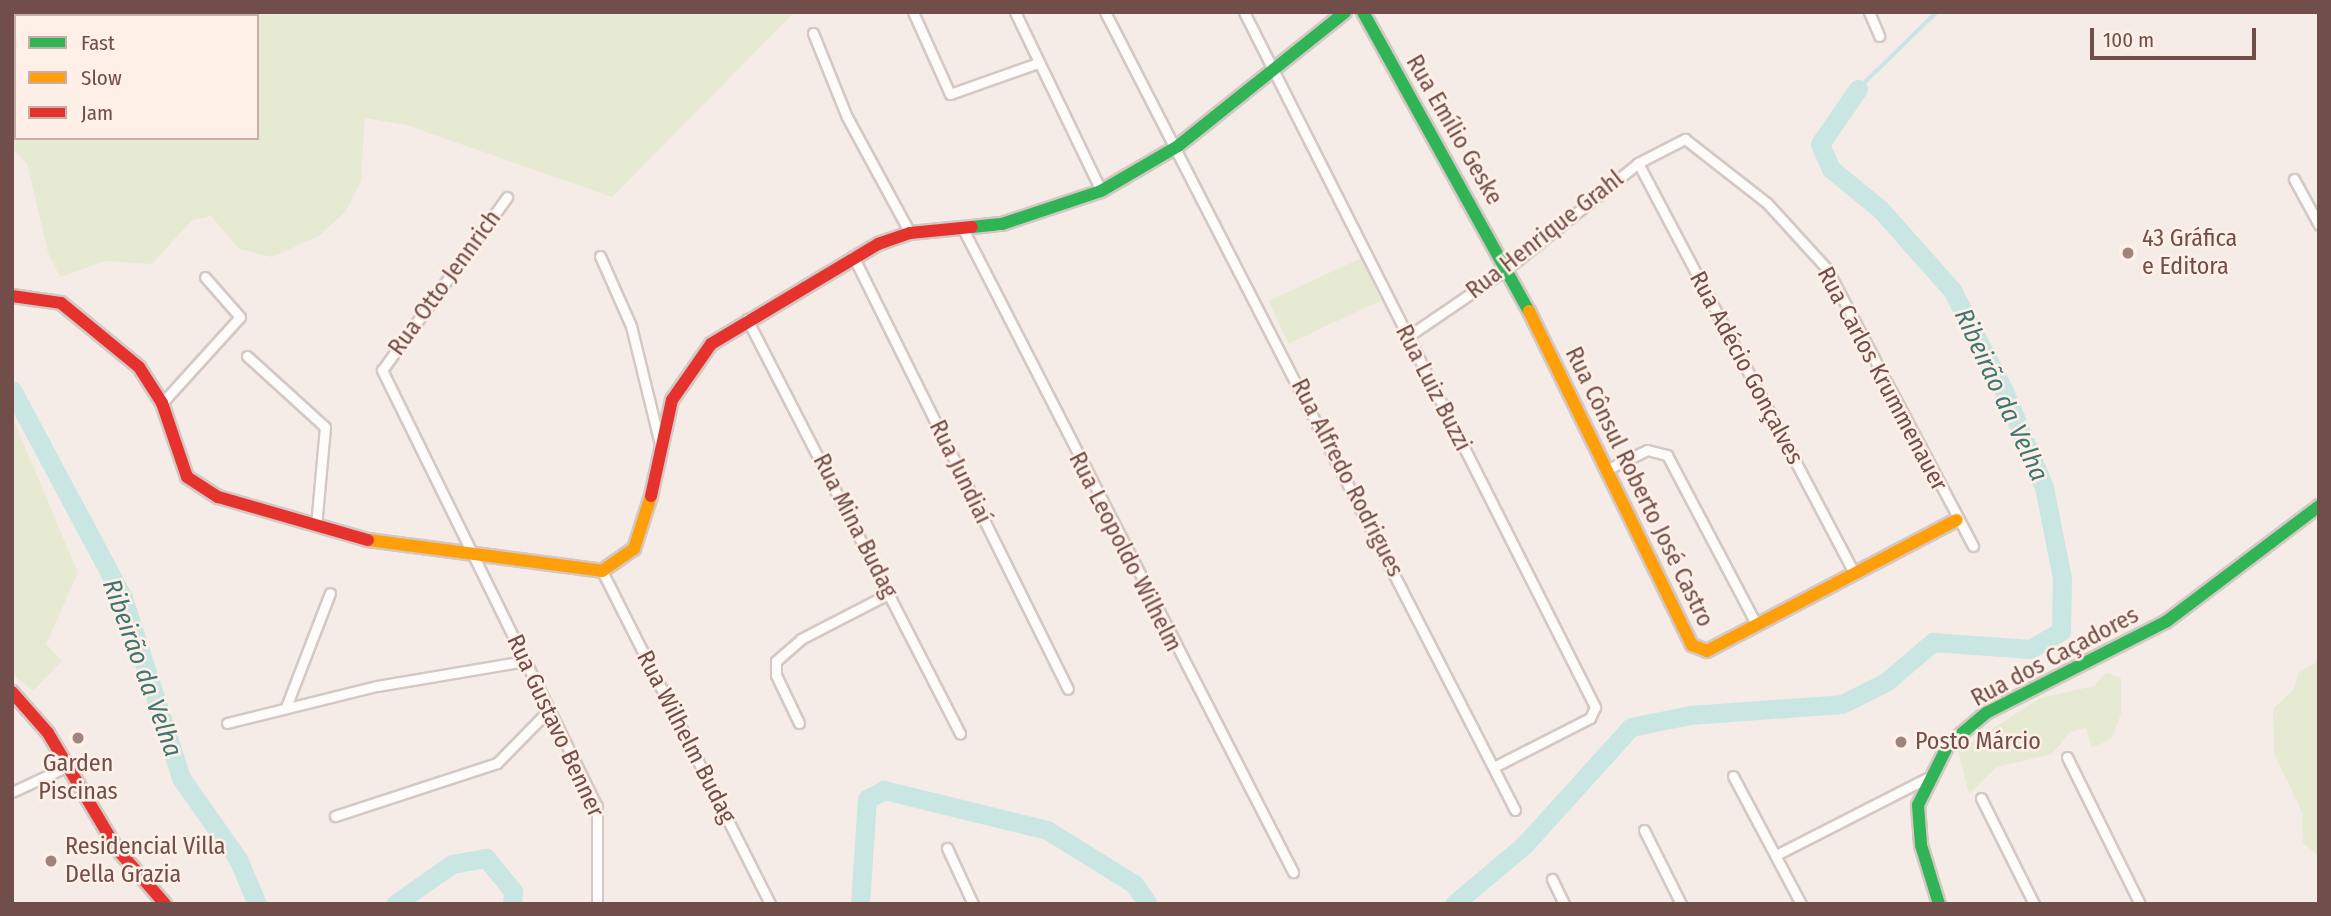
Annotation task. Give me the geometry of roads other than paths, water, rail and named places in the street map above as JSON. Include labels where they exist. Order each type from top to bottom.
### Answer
[{"type":"main road","points":[[12,296],[47,298],[76,312],[139,367],[162,402],[181,465],[201,489],[387,544],[602,571],[634,548],[644,530],[661,450],[680,381],[711,344],[747,319],[853,256],[910,233],[1002,224],[1101,191],[1178,146],[1345,12]]},
{"type":"main road","name":"Rua Emílio Geske","points":[[1363,12],[1508,268]]},
{"type":"main road","name":"Rua Cônsul Roberto José Castro","points":[[1508,268],[1610,468],[1692,645],[1707,651],[1957,520]]},
{"type":"main road","name":"Rua dos Caçadores","points":[[1939,904],[1917,824],[1927,778],[1948,745],[1986,713],[2107,657],[2167,621],[2319,506]]},
{"type":"main road","points":[[12,692],[68,766],[106,832],[165,904]]},
{"type":"street","points":[[913,12],[950,94],[1038,63]]},
{"type":"street","points":[[1015,12],[1101,191]]},
{"type":"street","name":"Rua Alfredo Rodrigues","points":[[1105,12],[1178,146],[1515,810]]},
{"type":"street","name":"Rua Luiz Buzzi","points":[[1244,12],[1595,707],[1590,718],[1494,767]]},
{"type":"street","points":[[1869,12],[1879,36]]},
{"type":"street","points":[[813,33],[847,117],[910,233]]},
{"type":"street","name":"Rua Henrique Grahl","points":[[1407,338],[1508,268],[1638,163],[1685,139]]},
{"type":"street","name":"Rua Carlos Krummenauer","points":[[1685,139],[1767,203],[1827,269],[1973,546]]},
{"type":"street","name":"Rua Adécio Gonçalves","points":[[1638,163],[1854,573]]},
{"type":"street","points":[[2294,179],[2319,225]]},
{"type":"street","name":"Rua Otto Jennrich","points":[[478,555],[382,370],[507,197]]},
{"type":"street","name":"Rua Leopoldo Wilhelm","points":[[963,229],[1293,872]]},
{"type":"street","points":[[600,256],[631,326],[661,450]]},
{"type":"street","name":"Rua Jundiaí","points":[[853,256],[1068,689]]},
{"type":"street","points":[[162,402],[240,317],[205,277]]},
{"type":"street","name":"Rua Mina Budag","points":[[747,319],[890,593],[960,734]]},
{"type":"street","points":[[247,356],[325,427],[316,525]]},
{"type":"street","points":[[1610,468],[1647,450],[1667,455],[1756,624]]},
{"type":"street","name":"Rua Gustavo Benner","points":[[478,555],[548,711],[601,818],[597,904]]},
{"type":"street","name":"Rua Wilhelm Budag","points":[[602,571],[770,904]]},
{"type":"street","points":[[286,707],[330,593]]},
{"type":"street","points":[[799,723],[776,676],[776,662],[801,639],[890,593]]},
{"type":"street","points":[[227,723],[286,707],[525,661]]},
{"type":"street","points":[[335,817],[497,763],[548,711]]},
{"type":"street","points":[[2067,757],[2140,904]]},
{"type":"street","points":[[12,792],[68,766]]},
{"type":"street","points":[[1733,776],[1801,904]]},
{"type":"street","points":[[1776,855],[1927,778]]},
{"type":"street","points":[[1981,798],[2034,904]]},
{"type":"street","points":[[1644,830],[1681,904]]},
{"type":"street","points":[[947,848],[973,904]]},
{"type":"street","points":[[1552,879],[1564,904]]},
{"type":"waterway","name":"Ribeirão da Velha","points":[[1858,89],[1937,12]]},
{"type":"waterway","name":"Ribeirão da Velha","points":[[1454,904],[1524,845],[1631,727],[1690,715],[1842,704],[1886,682],[1933,642],[2030,649],[2061,631],[2062,578],[2044,487],[2004,391],[1952,290],[1880,209],[1831,169],[1820,144],[1858,89]]},
{"type":"waterway","name":"Ribeirão da Velha","points":[[12,390],[123,598],[181,778],[238,859],[257,904]]},
{"type":"waterway","name":"Ribeirão da Velha","points":[[860,904],[867,799],[884,790],[1047,830],[1134,884],[1148,904]]},
{"type":"waterway","name":"Ribeirão da Velha","points":[[395,904],[452,864],[486,858],[513,891],[512,904]]},
{"type":"place","name":"43 Gráfica e Editora","points":[[2128,253]]},
{"type":"place","name":"Garden Piscinas","points":[[78,738]]},
{"type":"place","name":"Posto Márcio","points":[[1901,742]]},
{"type":"place","name":"Residencial Villa Della Grazia","points":[[51,861]]}]
